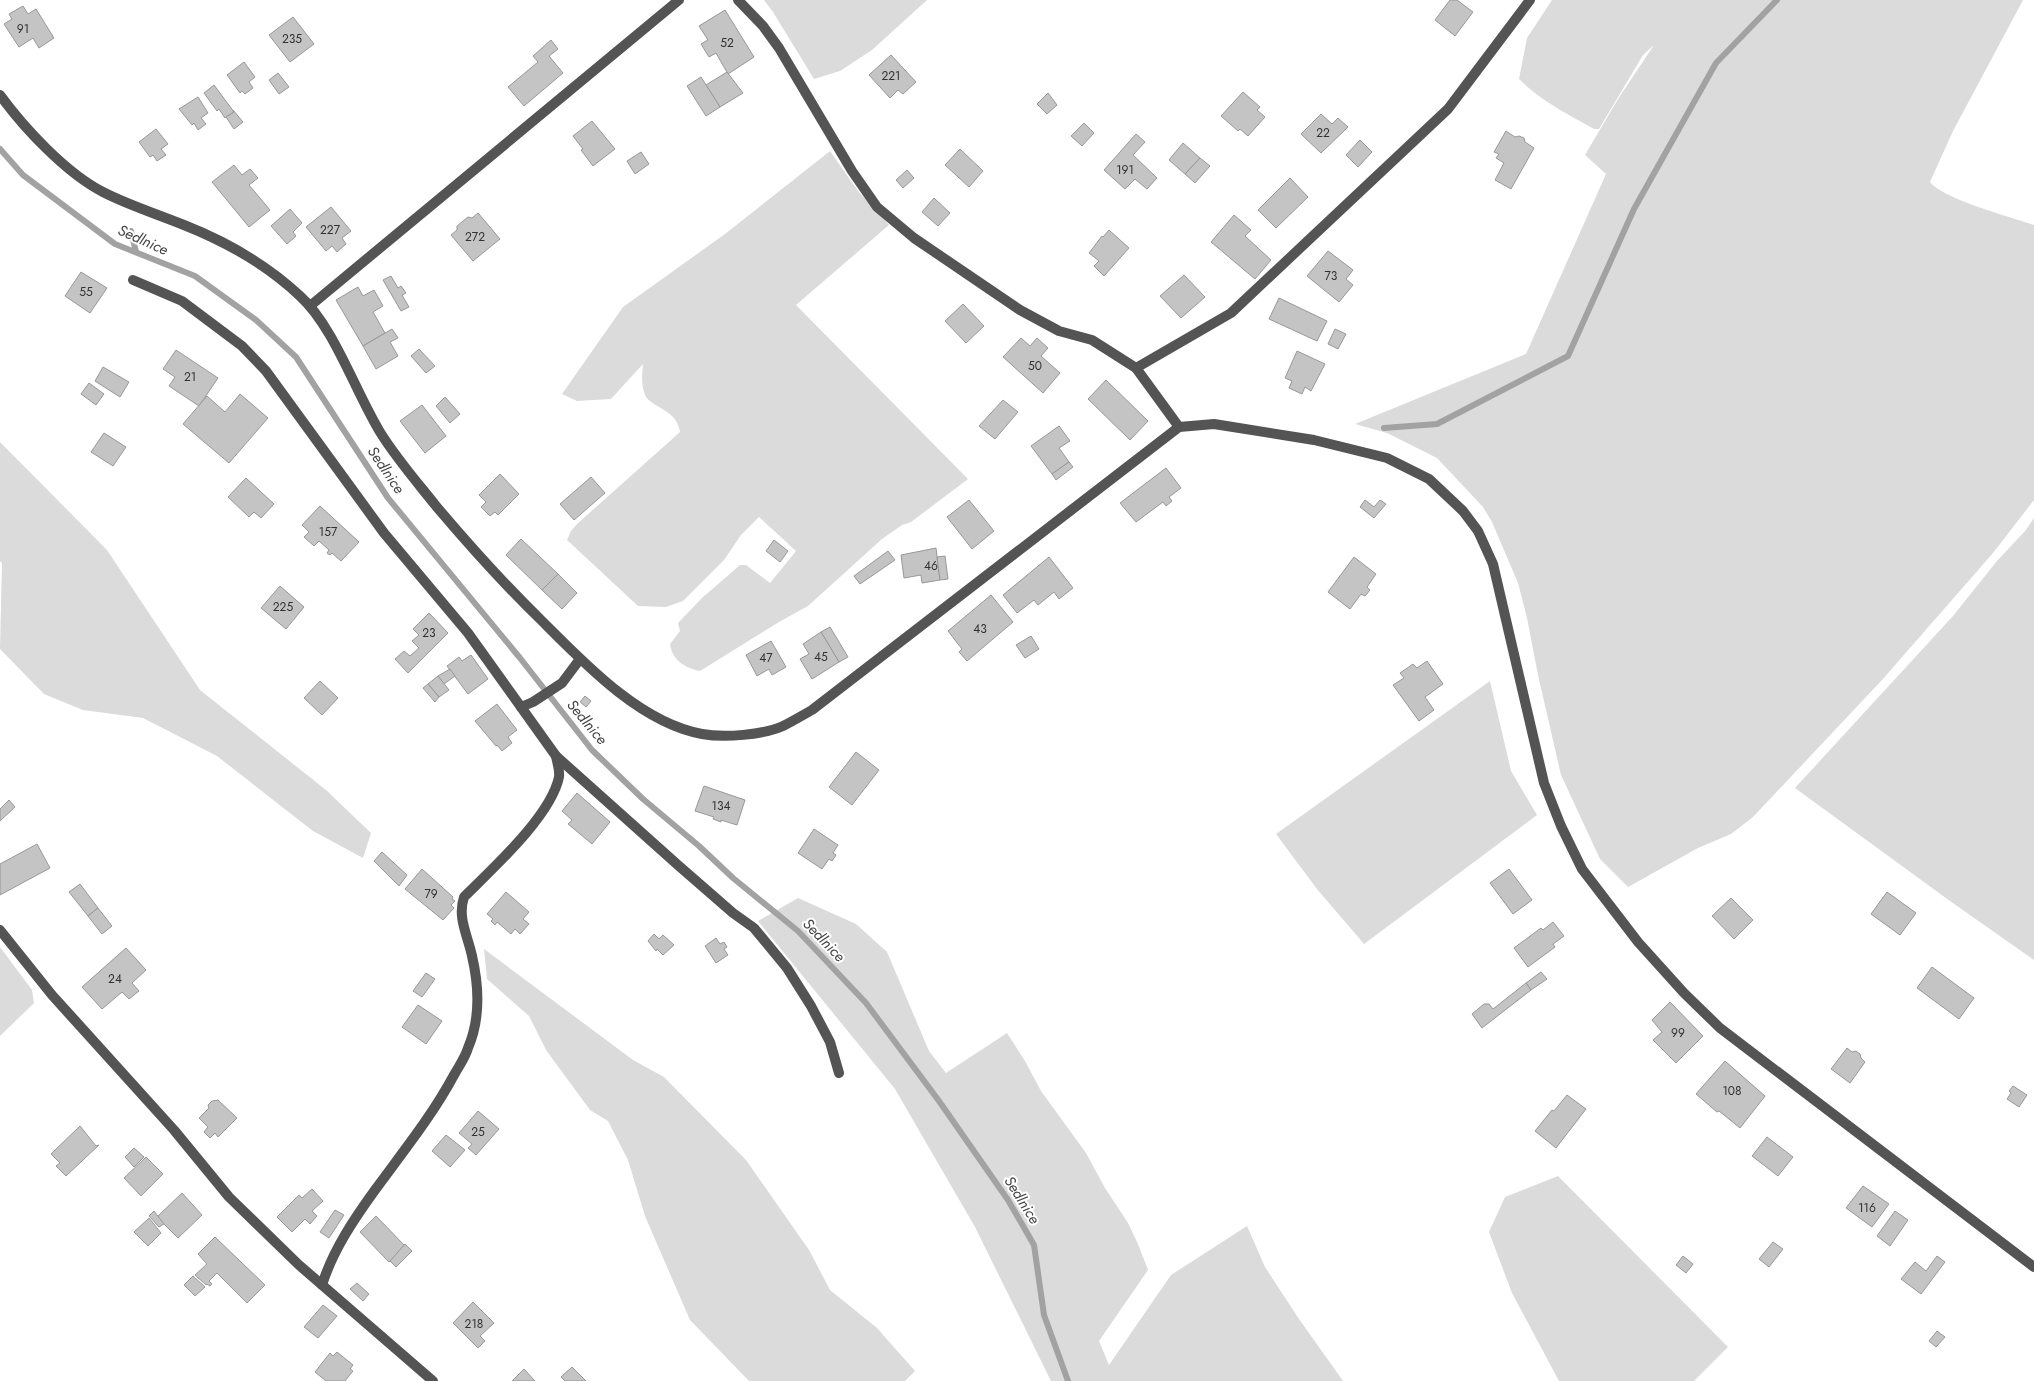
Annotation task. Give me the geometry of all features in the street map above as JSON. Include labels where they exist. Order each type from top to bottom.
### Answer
[{"type":"street","points":[[310,306],[679,0]]},
{"type":"street","points":[[738,0],[763,26],[779,48],[809,101],[865,192],[892,221],[914,238],[1020,310],[1059,331],[1092,340],[1136,368],[1179,427]]},
{"type":"street","points":[[1136,368],[1231,313],[1448,109],[1530,0]]},
{"type":"street","points":[[0,95],[9,108],[53,155],[82,180],[103,192],[191,228],[244,253],[269,270],[310,306],[335,347],[368,411],[400,461],[494,574],[580,659],[646,711],[664,722],[704,735],[723,736],[766,731],[782,726],[812,710],[1179,427],[1214,424],[1314,440],[1387,458],[1429,479],[1464,511],[1478,532],[1493,564],[1544,783],[1561,826],[1587,875],[1638,942],[1684,993],[1720,1028],[2034,1267]]},
{"type":"street","points":[[133,280],[182,301],[242,346],[266,371],[384,533],[468,633],[556,756],[685,872],[733,913],[754,928],[787,968],[811,1006],[830,1042],[839,1073]]},
{"type":"street","points":[[521,706],[533,702],[562,683],[580,659]]},
{"type":"street","points":[[322,1285],[328,1266],[355,1218],[444,1093],[468,1050],[476,1020],[476,987],[472,955],[465,931],[462,904],[464,897],[520,840],[544,807],[555,790],[559,776],[556,756]]},
{"type":"street","points":[[0,930],[52,995],[174,1130],[230,1197],[299,1265],[433,1381]]},
{"type":"shaded area","points":[[764,0],[927,0],[872,50],[840,71],[814,79]]},
{"type":"shaded area","points":[[1552,0],[2023,0],[1953,131],[1930,182],[1948,195],[2034,225],[2034,500],[1993,553],[1882,680],[1753,817],[1731,834],[1698,848],[1628,887],[1600,859],[1561,775],[1518,583],[1492,522],[1483,507],[1437,458],[1387,433],[1355,424],[1526,354],[1606,174],[1585,155],[1618,99],[1654,45],[1643,55],[1599,129],[1594,129],[1545,101],[1519,79],[1527,38]]},
{"type":"shaded area","points":[[830,151],[858,191],[889,225],[796,305],[968,479],[911,522],[902,525],[882,539],[808,606],[779,622],[700,671],[694,670],[676,659],[671,650],[670,644],[680,631],[678,623],[702,598],[740,565],[746,565],[770,583],[796,551],[759,517],[741,535],[724,560],[683,601],[666,607],[638,606],[567,540],[571,531],[577,524],[680,432],[678,424],[674,418],[653,403],[645,395],[642,384],[643,364],[611,399],[577,401],[562,394],[623,307],[725,234]]},
{"type":"shaded area","points":[[0,442],[107,550],[200,690],[326,790],[371,833],[363,858],[313,831],[217,756],[143,718],[83,710],[44,694],[0,649],[2,563],[0,561]]},
{"type":"shaded area","points":[[2034,518],[2034,960],[1795,788],[1953,616],[1997,561],[2026,530]]},
{"type":"shaded area","points":[[1490,681],[1511,771],[1537,815],[1364,944],[1317,889],[1276,834]]},
{"type":"shaded area","points":[[798,898],[856,924],[887,952],[929,1051],[946,1073],[1007,1033],[1025,1061],[1041,1091],[1086,1153],[1105,1188],[1128,1223],[1148,1270],[1099,1341],[1109,1365],[1171,1275],[1247,1226],[1265,1267],[1299,1319],[1343,1381],[1051,1381],[975,1227],[895,1089],[758,921]]},
{"type":"shaded area","points":[[0,947],[32,990],[34,1003],[0,1036]]},
{"type":"shaded area","points":[[484,949],[633,1060],[664,1077],[746,1160],[809,1250],[830,1290],[877,1328],[915,1371],[905,1381],[749,1381],[690,1320],[645,1216],[628,1160],[608,1121],[590,1110],[546,1050],[529,1016],[487,979]]},
{"type":"shaded area","points":[[1558,1176],[1728,1347],[1694,1381],[1559,1381],[1512,1293],[1489,1232],[1505,1197]]},
{"type":"building","points":[[1450,0],[1457,0],[1473,12],[1455,36],[1435,20]]},
{"type":"building","points":[[23,6],[28,14],[36,9],[54,38],[39,48],[33,38],[19,47],[4,24],[12,19],[9,14]]},
{"type":"building","points":[[725,10],[754,57],[728,74],[716,53],[709,57],[701,44],[708,40],[699,26]]},
{"type":"building","points":[[293,17],[314,44],[290,62],[269,35]]},
{"type":"building","points":[[551,40],[558,49],[549,56],[563,73],[524,106],[508,87],[538,62],[533,56]]},
{"type":"building","points":[[891,55],[916,82],[903,94],[898,90],[890,98],[869,75]]},
{"type":"building","points":[[244,62],[255,77],[249,82],[253,88],[245,94],[242,91],[240,93],[227,75]]},
{"type":"building","points":[[727,72],[743,93],[720,107],[706,85]]},
{"type":"building","points":[[278,73],[289,87],[279,94],[269,80]]},
{"type":"building","points":[[701,77],[720,107],[706,116],[687,86]]},
{"type":"building","points":[[214,85],[234,112],[225,118],[219,109],[217,111],[204,93]]},
{"type":"building","points":[[1243,92],[1260,107],[1257,110],[1265,117],[1248,136],[1240,129],[1238,131],[1221,116]]},
{"type":"building","points":[[1048,93],[1057,105],[1047,114],[1037,104]]},
{"type":"building","points":[[198,97],[208,113],[201,118],[206,124],[198,130],[194,123],[192,125],[179,109]]},
{"type":"building","points":[[233,110],[243,122],[234,129],[226,117],[234,112]]},
{"type":"building","points":[[1321,114],[1332,124],[1338,118],[1348,127],[1321,153],[1301,134]]},
{"type":"building","points":[[592,121],[615,149],[593,166],[573,136]]},
{"type":"building","points":[[1084,123],[1094,133],[1082,146],[1071,136]]},
{"type":"building","points":[[156,129],[168,144],[161,149],[166,155],[157,161],[153,155],[150,157],[139,142]]},
{"type":"building","points":[[1506,131],[1515,137],[1519,136],[1524,138],[1525,142],[1534,148],[1511,189],[1495,180],[1504,163],[1496,158],[1499,154],[1494,152]]},
{"type":"building","points":[[1136,134],[1145,142],[1133,155],[1157,178],[1147,189],[1135,179],[1125,189],[1104,170]]},
{"type":"building","points":[[1360,140],[1372,152],[1358,167],[1346,155]]},
{"type":"building","points":[[1183,143],[1200,158],[1185,174],[1169,160]]},
{"type":"building","points":[[960,149],[983,171],[969,187],[945,165]]},
{"type":"building","points":[[641,152],[649,164],[635,174],[627,161]]},
{"type":"building","points":[[1200,158],[1210,166],[1195,183],[1185,174]]},
{"type":"building","points":[[234,165],[242,175],[250,169],[258,178],[249,185],[270,210],[249,227],[212,182]]},
{"type":"building","points":[[907,170],[914,178],[903,188],[896,180]]},
{"type":"building","points":[[1290,178],[1308,197],[1276,228],[1258,210]]},
{"type":"building","points":[[934,198],[950,213],[938,226],[922,212]]},
{"type":"building","points":[[331,207],[351,231],[342,238],[346,244],[337,252],[332,246],[326,251],[306,227]]},
{"type":"building","points":[[290,209],[302,223],[293,232],[296,236],[287,244],[271,226]]},
{"type":"building","points":[[478,213],[500,239],[473,261],[451,235],[457,230],[457,226],[468,217],[472,218]]},
{"type":"building","points":[[1234,215],[1251,230],[1245,236],[1271,260],[1255,279],[1211,242]]},
{"type":"building","points":[[1109,230],[1129,248],[1104,276],[1094,266],[1099,261],[1089,253],[1102,236],[1103,237]]},
{"type":"building","points":[[1328,251],[1353,270],[1346,279],[1353,285],[1339,302],[1307,276]]},
{"type":"building","points":[[81,272],[107,288],[90,313],[65,296]]},
{"type":"building","points":[[1184,275],[1205,297],[1181,318],[1160,296]]},
{"type":"building","points":[[391,276],[398,288],[401,286],[406,293],[402,295],[409,307],[401,311],[383,280]]},
{"type":"building","points":[[358,287],[363,296],[374,290],[383,306],[373,312],[385,333],[363,346],[336,300]]},
{"type":"building","points":[[1279,298],[1327,321],[1317,341],[1269,319]]},
{"type":"building","points":[[963,304],[984,326],[966,343],[945,321]]},
{"type":"building","points":[[392,329],[398,338],[390,342],[398,356],[376,369],[363,346]]},
{"type":"building","points":[[1335,329],[1346,334],[1338,349],[1328,344]]},
{"type":"building","points":[[1021,338],[1030,346],[1037,338],[1048,348],[1041,356],[1060,373],[1043,393],[1003,357]]},
{"type":"building","points":[[419,349],[435,366],[426,373],[411,356]]},
{"type":"building","points":[[176,350],[218,378],[199,406],[169,386],[175,377],[163,369]]},
{"type":"building","points":[[1297,351],[1325,364],[1311,391],[1305,387],[1302,394],[1289,388],[1292,381],[1285,378]]},
{"type":"building","points":[[103,367],[129,382],[120,397],[95,381]]},
{"type":"building","points":[[1106,380],[1148,421],[1130,440],[1088,399]]},
{"type":"building","points":[[89,383],[104,394],[96,405],[81,394]]},
{"type":"building","points":[[240,394],[268,418],[229,463],[183,424],[207,396],[225,412]]},
{"type":"building","points":[[445,397],[460,414],[450,423],[436,406]]},
{"type":"building","points":[[1003,400],[1018,412],[995,439],[979,426]]},
{"type":"building","points":[[422,405],[446,436],[425,453],[400,421]]},
{"type":"building","points":[[1059,426],[1070,441],[1059,448],[1069,462],[1052,474],[1031,446]]},
{"type":"building","points":[[104,433],[126,447],[113,466],[91,452]]},
{"type":"building","points":[[1069,462],[1073,467],[1056,480],[1052,474]]},
{"type":"building","points":[[1166,468],[1181,488],[1169,497],[1172,501],[1166,506],[1163,502],[1136,522],[1120,503]]},
{"type":"building","points":[[500,474],[519,494],[498,515],[495,512],[490,516],[481,507],[486,502],[479,495]]},
{"type":"building","points":[[591,477],[605,493],[574,520],[560,504]]},
{"type":"building","points":[[246,478],[274,504],[261,518],[254,512],[249,517],[228,497]]},
{"type":"building","points":[[969,500],[994,531],[972,549],[947,517]]},
{"type":"building","points":[[1365,500],[1374,507],[1380,500],[1386,504],[1374,518],[1360,507]]},
{"type":"building","points":[[320,506],[359,542],[341,561],[332,553],[330,555],[327,553],[329,550],[319,541],[314,546],[304,537],[309,532],[302,525]]},
{"type":"building","points":[[521,539],[558,574],[542,590],[506,555]]},
{"type":"building","points":[[774,540],[788,551],[780,562],[766,551]]},
{"type":"building","points":[[936,548],[940,580],[922,583],[921,575],[904,578],[901,555]]},
{"type":"building","points":[[888,551],[895,560],[860,584],[854,576]]},
{"type":"building","points":[[945,556],[948,579],[940,580],[937,557]]},
{"type":"building","points":[[1049,557],[1073,588],[1059,599],[1054,592],[1038,605],[1034,600],[1017,613],[1003,595]]},
{"type":"building","points":[[1354,557],[1376,574],[1367,587],[1370,590],[1365,596],[1361,594],[1350,609],[1328,592]]},
{"type":"building","points":[[558,574],[577,593],[562,609],[542,590]]},
{"type":"building","points":[[280,586],[304,607],[286,629],[261,608]]},
{"type":"building","points":[[991,595],[1013,622],[967,661],[959,652],[962,649],[948,631]]},
{"type":"building","points":[[429,613],[448,633],[408,673],[395,659],[404,651],[410,656],[419,648],[412,641],[419,635],[413,629]]},
{"type":"building","points":[[830,627],[848,657],[839,662],[821,632]]},
{"type":"building","points":[[821,632],[839,662],[812,679],[800,659],[809,654],[803,644]]},
{"type":"building","points":[[1031,636],[1039,649],[1025,658],[1016,645]]},
{"type":"building","points":[[771,641],[786,667],[772,675],[769,669],[757,676],[746,655]]},
{"type":"building","points":[[471,655],[488,679],[468,694],[447,666],[459,657],[462,661]]},
{"type":"building","points":[[1427,661],[1443,684],[1425,697],[1434,710],[1419,721],[1393,685],[1404,678],[1400,673],[1413,664],[1417,668]]},
{"type":"building","points":[[450,669],[455,676],[444,684],[438,676]]},
{"type":"building","points":[[438,676],[449,690],[439,697],[428,684]]},
{"type":"building","points":[[320,681],[338,698],[322,715],[304,698]]},
{"type":"building","points":[[428,684],[439,697],[435,702],[423,688]]},
{"type":"building","points":[[585,696],[591,701],[586,707],[580,702]]},
{"type":"building","points":[[497,704],[517,730],[508,737],[512,743],[502,751],[475,721]]},
{"type":"building","points":[[856,752],[879,770],[852,805],[829,787]]},
{"type":"building","points":[[704,786],[745,800],[737,825],[721,820],[721,822],[713,819],[714,817],[695,811]]},
{"type":"building","points":[[577,793],[610,822],[592,844],[568,824],[572,820],[562,811]]},
{"type":"building","points":[[9,800],[15,807],[0,821],[0,809]]},
{"type":"building","points":[[814,829],[838,845],[833,853],[836,855],[832,861],[829,859],[822,869],[798,853]]},
{"type":"building","points":[[37,844],[50,868],[0,895],[0,864]]},
{"type":"building","points":[[382,852],[407,875],[399,886],[374,861]]},
{"type":"building","points":[[422,869],[453,897],[452,899],[455,901],[451,905],[454,908],[443,920],[405,889]]},
{"type":"building","points":[[1509,869],[1532,900],[1513,914],[1490,883]]},
{"type":"building","points":[[80,884],[98,908],[88,916],[69,892]]},
{"type":"building","points":[[506,892],[529,912],[523,919],[529,924],[520,934],[515,929],[511,934],[497,922],[495,925],[491,921],[493,919],[487,914]]},
{"type":"building","points":[[1887,892],[1916,913],[1900,935],[1871,914]]},
{"type":"building","points":[[1731,898],[1753,920],[1734,939],[1712,916]]},
{"type":"building","points":[[98,908],[112,926],[102,934],[88,916]]},
{"type":"building","points":[[1553,922],[1564,936],[1553,944],[1555,947],[1528,967],[1514,948],[1541,928],[1543,930]]},
{"type":"building","points":[[654,934],[659,939],[663,935],[674,945],[663,955],[657,949],[656,951],[648,941]]},
{"type":"building","points":[[716,938],[720,944],[724,942],[727,947],[724,949],[728,955],[716,963],[705,946]]},
{"type":"building","points":[[126,948],[146,970],[132,983],[139,991],[129,999],[122,992],[102,1009],[82,987]]},
{"type":"building","points":[[1932,967],[1974,998],[1959,1019],[1917,988]]},
{"type":"building","points":[[1541,972],[1547,979],[1531,990],[1526,983]]},
{"type":"building","points":[[426,973],[435,979],[422,997],[413,991]]},
{"type":"building","points":[[1526,983],[1531,990],[1482,1028],[1472,1014],[1484,1004],[1489,1004],[1493,1009]]},
{"type":"building","points":[[1670,1002],[1703,1036],[1676,1063],[1653,1040],[1662,1032],[1652,1020]]},
{"type":"building","points":[[418,1005],[442,1021],[426,1044],[402,1027]]},
{"type":"building","points":[[1847,1048],[1852,1052],[1856,1051],[1860,1054],[1861,1058],[1865,1062],[1850,1083],[1831,1069]]},
{"type":"building","points":[[1725,1061],[1765,1096],[1740,1128],[1719,1111],[1717,1112],[1696,1094]]},
{"type":"building","points":[[2013,1086],[2027,1095],[2019,1107],[2007,1099],[2011,1093],[2009,1091]]},
{"type":"building","points":[[1567,1095],[1586,1109],[1556,1148],[1535,1131],[1552,1110],[1554,1111]]},
{"type":"building","points":[[218,1100],[237,1118],[218,1137],[215,1133],[210,1138],[204,1132],[208,1127],[199,1118],[209,1108],[208,1105],[212,1101]]},
{"type":"building","points":[[478,1111],[499,1129],[476,1155],[468,1148],[472,1144],[459,1133]]},
{"type":"building","points":[[80,1126],[96,1146],[99,1145],[66,1176],[56,1166],[60,1163],[51,1154]]},
{"type":"building","points":[[446,1135],[465,1150],[450,1167],[432,1151]]},
{"type":"building","points":[[1767,1137],[1793,1157],[1778,1176],[1752,1156]]},
{"type":"building","points":[[134,1148],[144,1157],[134,1167],[125,1157]]},
{"type":"building","points":[[146,1157],[163,1174],[141,1196],[124,1178]]},
{"type":"building","points":[[1863,1186],[1889,1204],[1872,1227],[1846,1208]]},
{"type":"building","points":[[312,1189],[323,1201],[312,1211],[317,1216],[310,1224],[305,1219],[292,1232],[277,1217],[299,1195],[302,1198]]},
{"type":"building","points":[[182,1193],[202,1215],[178,1238],[157,1217]]},
{"type":"building","points":[[335,1210],[344,1215],[329,1238],[320,1232]]},
{"type":"building","points":[[154,1211],[164,1224],[159,1227],[149,1216]]},
{"type":"building","points":[[1895,1211],[1908,1220],[1890,1246],[1877,1236]]},
{"type":"building","points":[[376,1216],[405,1246],[389,1262],[360,1232]]},
{"type":"building","points":[[149,1218],[161,1233],[148,1246],[134,1232]]},
{"type":"building","points":[[215,1237],[265,1285],[247,1303],[217,1273],[209,1281],[212,1284],[210,1286],[207,1284],[206,1285],[195,1275],[207,1264],[198,1254]]},
{"type":"building","points":[[1773,1242],[1783,1249],[1769,1267],[1759,1259]]},
{"type":"building","points":[[405,1244],[412,1251],[396,1267],[390,1261]]},
{"type":"building","points":[[1683,1256],[1693,1264],[1686,1273],[1676,1265]]},
{"type":"building","points":[[1937,1256],[1945,1262],[1921,1294],[1901,1279],[1915,1262],[1926,1271]]},
{"type":"building","points":[[193,1276],[205,1287],[195,1296],[184,1285]]},
{"type":"building","points":[[357,1283],[369,1294],[363,1301],[350,1289]]},
{"type":"building","points":[[473,1302],[494,1323],[480,1336],[485,1341],[478,1348],[453,1323]]},
{"type":"building","points":[[323,1305],[337,1316],[318,1338],[304,1327]]},
{"type":"building","points":[[1937,1331],[1945,1337],[1936,1347],[1929,1341]]},
{"type":"building","points":[[337,1352],[353,1365],[350,1369],[353,1371],[345,1381],[326,1381],[315,1372],[330,1353],[333,1356]]},
{"type":"building","points":[[572,1367],[586,1381],[565,1381],[561,1377]]},
{"type":"building","points":[[524,1369],[535,1381],[512,1381]]},
{"type":"waterway","points":[[1384,428],[1437,424],[1568,356],[1634,209],[1716,63],[1777,0]]},
{"type":"waterway","name":"Sedlnice","points":[[0,149],[23,175],[115,244],[195,276],[256,320],[296,357],[388,498],[520,658],[592,750],[643,799],[699,846],[733,878],[798,931],[866,1003],[939,1101],[1008,1200],[1034,1245],[1044,1315],[1068,1381]]},
{"type":"waterway","points":[[131,231],[136,252]]}]
